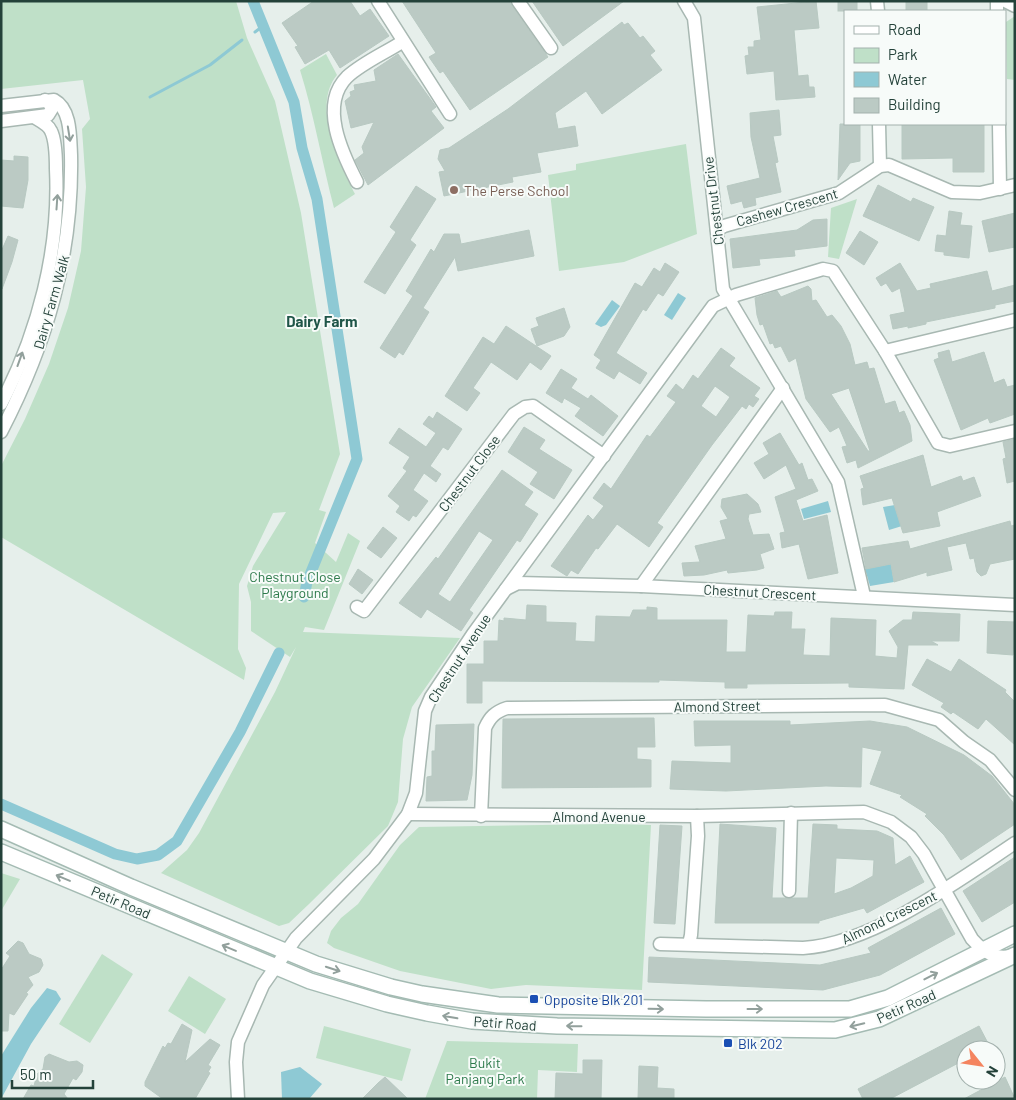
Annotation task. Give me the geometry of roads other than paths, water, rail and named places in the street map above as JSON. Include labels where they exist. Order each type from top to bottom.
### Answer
[{"type":"main road","name":"Petir Road","points":[[1,831],[20,837],[131,887],[316,964],[391,988],[475,1003],[706,1009],[850,1009],[888,998],[1015,934]]},
{"type":"main road","name":"Petir Road","points":[[4,852],[310,981],[387,1004],[472,1021],[556,1026],[708,1030],[835,1030],[879,1019],[1014,955]]},
{"type":"main road","points":[[706,1009],[696,1019],[699,1026],[708,1030]]},
{"type":"street","points":[[378,1],[402,42],[450,114]]},
{"type":"street","points":[[518,1],[551,48]]},
{"type":"street","name":"Chestnut Drive","points":[[684,1],[694,18],[704,128],[723,288],[838,482],[864,596]]},
{"type":"street","points":[[1005,1],[1015,6]]},
{"type":"street","points":[[357,182],[346,161],[334,116],[334,104],[338,89],[349,75],[402,42]]},
{"type":"street","points":[[1,106],[45,100],[52,104],[53,110],[48,115],[1,121]]},
{"type":"street","name":"Dairy Farm Walk","points":[[1,432],[30,371],[49,318],[66,249],[72,195],[70,144],[66,112],[61,104],[54,100],[45,100]]},
{"type":"street","name":"Dairy Farm Walk","points":[[1,404],[36,317],[53,241],[57,191],[52,132],[46,124],[34,117]]},
{"type":"street","points":[[880,125],[880,166],[888,165],[952,192],[980,193],[1015,185]]},
{"type":"street","points":[[999,125],[1000,189]]},
{"type":"street","name":"Cashew Crescent","points":[[717,230],[724,226],[839,193],[880,166]]},
{"type":"street","points":[[728,298],[828,269],[837,274],[885,351],[938,443],[950,446],[1015,431]]},
{"type":"street","name":"Chestnut Avenue","points":[[238,1099],[236,1062],[238,1042],[263,985],[296,938],[374,859],[408,814],[416,793],[425,711],[431,696],[506,589],[713,306],[728,298]]},
{"type":"street","points":[[885,351],[1015,320]]},
{"type":"street","points":[[641,586],[783,388]]},
{"type":"street","name":"Chestnut Close","points":[[357,607],[364,611],[514,414],[525,407],[533,406],[604,456]]},
{"type":"street","name":"Chestnut Crescent","points":[[506,589],[518,584],[641,586],[1015,605]]},
{"type":"street","name":"Almond Street","points":[[481,816],[485,728],[489,718],[498,711],[508,708],[885,705],[939,720],[964,742],[990,760],[1015,790]]},
{"type":"street","name":"Almond Avenue","points":[[408,814],[697,816],[864,812],[891,822],[911,837],[924,854],[972,939],[982,951]]},
{"type":"street","points":[[789,891],[791,813]]},
{"type":"street","points":[[688,944],[691,935],[698,836],[697,816]]},
{"type":"street","name":"Almond Crescent","points":[[660,944],[820,947],[847,940],[945,890],[1015,843]]},
{"type":"street","points":[[970,977],[979,964],[982,951],[996,956],[1014,955]]},
{"type":"water","points":[[678,293],[686,298],[672,320],[664,315]]},
{"type":"water","points":[[612,300],[620,306],[606,325],[601,327],[595,324]]},
{"type":"water","points":[[828,501],[831,512],[804,519],[801,509]]},
{"type":"water","points":[[895,505],[902,526],[889,530],[883,507]]},
{"type":"water","points":[[891,564],[894,582],[870,586],[865,569]]},
{"type":"water","points":[[47,988],[56,991],[61,999],[31,1044],[1,1099],[1,1056],[31,1008]]},
{"type":"water","points":[[300,1067],[322,1084],[309,1099],[282,1099],[281,1072]]},
{"type":"waterway","points":[[253,1],[294,102],[302,148],[317,199],[357,459],[307,582],[304,597]]},
{"type":"waterway","points":[[255,32],[263,26]]},
{"type":"waterway","points":[[150,97],[210,65],[242,40]]},
{"type":"waterway","points":[[1,804],[115,854],[137,859],[158,855],[177,841],[240,732],[279,653]]},
{"type":"place","name":"The Perse School","points":[[454,190]]},
{"type":"place","name":"Opposite Blk 201","points":[[534,999]]},
{"type":"place","name":"Blk 202","points":[[728,1043]]},
{"type":"district","name":"Dairy Farm","points":[[322,321]]},
{"type":"park label","name":"Chestnut Close Playground","points":[[295,584]]},
{"type":"park label","name":"Bukit Panjang Park","points":[[485,1070]]}]
